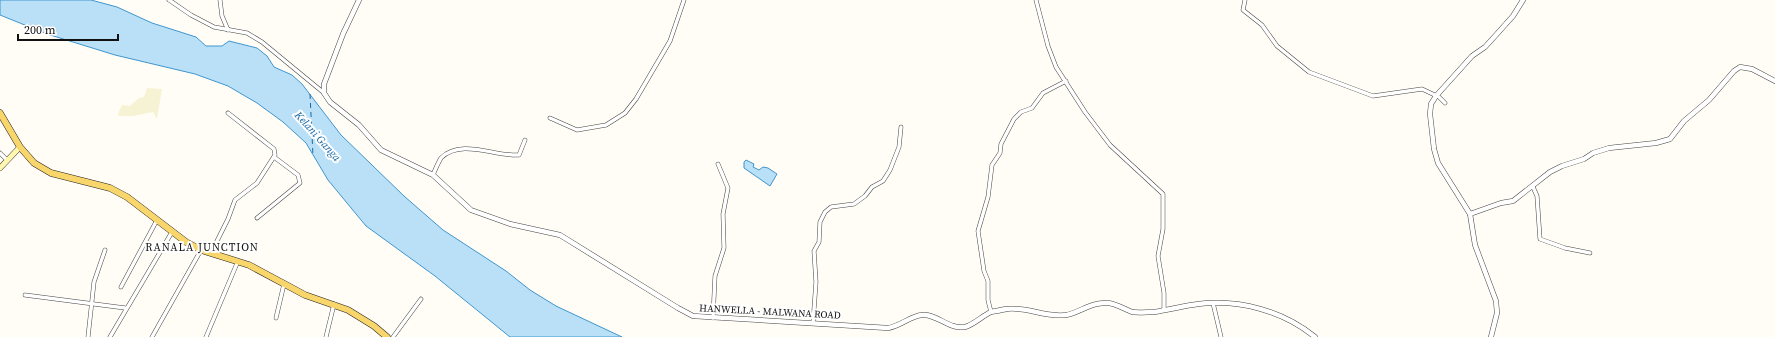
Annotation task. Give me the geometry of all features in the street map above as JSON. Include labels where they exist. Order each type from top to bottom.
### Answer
[{"type":"main road","points":[[0,113],[20,147],[34,163],[50,173],[110,188],[157,219],[172,232],[201,250],[250,265],[305,295],[334,304],[361,317],[387,337]]},
{"type":"main road","points":[[0,168],[20,147]]},
{"type":"street","points":[[169,0],[191,15],[214,27],[247,33],[262,42],[324,93]]},
{"type":"street","points":[[220,0],[222,16],[228,30]]},
{"type":"street","points":[[324,93],[324,84],[343,34],[359,0]]},
{"type":"street","points":[[550,118],[577,130],[606,125],[625,113],[636,99],[670,41],[684,0]]},
{"type":"street","points":[[1036,0],[1048,46],[1056,67],[1085,112],[1110,145],[1163,194],[1163,229],[1158,256],[1164,292],[1164,309]]},
{"type":"street","points":[[1245,0],[1243,10],[1262,25],[1277,46],[1309,72],[1373,96],[1422,89],[1436,96],[1445,103]]},
{"type":"street","points":[[1491,337],[1497,313],[1496,301],[1475,245],[1470,214],[1438,163],[1434,149],[1430,114],[1431,104],[1436,96],[1472,56],[1485,47],[1496,35],[1513,16],[1523,0]]},
{"type":"street","points":[[1470,214],[1501,203],[1513,201],[1550,172],[1562,166],[1584,159],[1593,153],[1609,148],[1656,143],[1670,139],[1684,121],[1709,100],[1734,71],[1740,67],[1752,69],[1775,81]]},
{"type":"street","points":[[991,312],[988,300],[988,281],[984,271],[978,231],[988,197],[992,165],[1000,153],[1001,144],[1014,119],[1022,112],[1032,108],[1043,93],[1066,81]]},
{"type":"street","name":"HANWELLA - MALWANA ROAD","points":[[324,93],[330,102],[359,125],[381,150],[433,175],[471,210],[510,224],[560,235],[693,316],[888,328],[898,327],[921,315],[926,315],[952,326],[964,327],[977,322],[991,312],[1023,309],[1038,314],[1066,315],[1095,303],[1108,303],[1134,312],[1155,312],[1164,309],[1213,303],[1244,306],[1277,314],[1302,327],[1315,337]]},
{"type":"street","points":[[211,253],[228,219],[234,200],[257,183],[274,157],[274,148],[228,113]]},
{"type":"street","points":[[813,323],[816,282],[814,252],[819,242],[820,222],[825,212],[831,207],[854,204],[865,196],[872,187],[883,180],[890,170],[899,147],[901,128]]},
{"type":"street","points":[[433,175],[441,159],[448,153],[474,148],[510,156],[519,155],[526,140]]},
{"type":"street","points":[[0,153],[7,160]]},
{"type":"street","points":[[257,218],[300,183],[298,175],[274,157]]},
{"type":"street","points":[[713,318],[715,276],[724,248],[723,214],[728,188],[718,164]]},
{"type":"street","points":[[1532,187],[1537,196],[1540,239],[1564,248],[1590,253]]},
{"type":"street","points":[[121,287],[157,219]]},
{"type":"street","points":[[110,337],[125,308],[172,232]]},
{"type":"street","points":[[88,337],[94,282],[105,250]]},
{"type":"street","points":[[152,337],[201,250]]},
{"type":"street","points":[[206,337],[238,261]]},
{"type":"street","points":[[276,318],[284,284]]},
{"type":"street","points":[[25,295],[125,308]]},
{"type":"street","points":[[393,337],[421,300]]},
{"type":"street","points":[[1213,303],[1221,337]]},
{"type":"street","points":[[326,337],[334,304]]},
{"type":"shaded area","points":[[147,88],[162,89],[157,119],[153,112],[133,116],[119,116],[118,114],[122,105],[130,106],[139,98],[144,97]]},
{"type":"water","name":"Kelani Ganga","points":[[0,0],[91,0],[117,7],[152,23],[196,37],[206,46],[222,46],[229,41],[257,48],[267,56],[274,67],[292,75],[302,84],[341,135],[404,196],[443,230],[506,271],[530,290],[556,306],[622,337],[510,337],[435,276],[366,226],[328,180],[306,143],[283,122],[257,103],[228,86],[195,74],[115,55],[47,34],[0,15]]},
{"type":"water","points":[[746,160],[754,164],[753,167],[759,170],[763,167],[768,168],[777,174],[770,186],[744,168],[744,162]]},
{"type":"ferry route","points":[[310,94],[313,156]]},
{"type":"district","name":"RANALA JUNCTION","points":[[202,247]]}]
